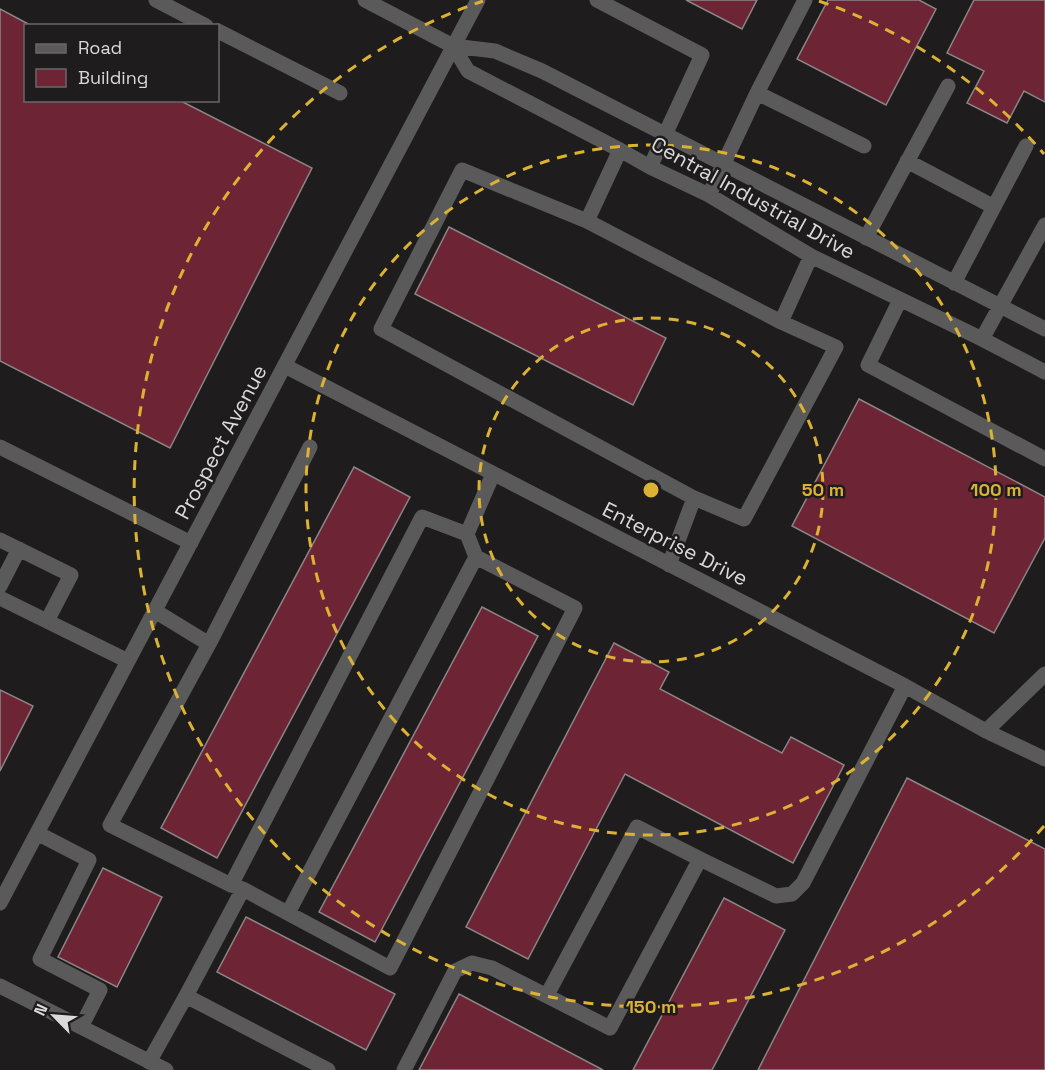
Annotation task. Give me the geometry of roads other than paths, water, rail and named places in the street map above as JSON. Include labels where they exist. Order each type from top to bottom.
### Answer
[{"type":"street","points":[[156,0],[178,5],[203,24]]},
{"type":"street","name":"Central Industrial Drive","points":[[365,0],[453,46],[495,51],[542,71],[1045,329]]},
{"type":"street","name":"Prospect Avenue","points":[[0,903],[478,0]]},
{"type":"street","points":[[597,0],[702,55],[650,166]]},
{"type":"street","points":[[709,195],[757,93],[805,0]]},
{"type":"street","points":[[219,32],[340,93]]},
{"type":"street","name":"Central Industrial Drive","points":[[453,46],[468,71],[709,195],[811,256],[1045,372]]},
{"type":"street","points":[[866,238],[948,86]]},
{"type":"street","points":[[757,93],[864,146]]},
{"type":"street","points":[[954,283],[1026,146]]},
{"type":"street","points":[[587,221],[620,150]]},
{"type":"street","points":[[907,162],[994,207]]},
{"type":"street","points":[[462,170],[587,221],[781,322],[836,347],[744,519],[694,498],[381,329],[462,170]]},
{"type":"street","points":[[982,339],[1040,246],[1045,225]]},
{"type":"street","points":[[781,322],[811,256]]},
{"type":"street","points":[[900,300],[868,365],[1045,459]]},
{"type":"street","name":"Enterprise Drive","points":[[285,366],[986,731],[1045,759]]},
{"type":"street","points":[[0,447],[191,543]]},
{"type":"street","points":[[310,447],[209,644],[110,825],[288,913],[390,968],[575,608],[476,557],[467,534],[493,474]]},
{"type":"street","points":[[669,565],[694,498]]},
{"type":"street","points":[[149,1062],[186,996],[237,887],[422,517],[467,534]]},
{"type":"street","points":[[0,540],[70,575],[47,621]]},
{"type":"street","points":[[0,586],[18,549]]},
{"type":"street","points":[[288,913],[476,557]]},
{"type":"street","points":[[0,598],[128,661]]},
{"type":"street","points":[[155,611],[209,644]]},
{"type":"street","points":[[986,731],[1045,674]]},
{"type":"street","points":[[547,995],[637,826],[776,896],[792,894],[803,883],[905,687]]},
{"type":"street","points":[[37,833],[89,860],[40,959],[100,990],[81,1028]]},
{"type":"street","points":[[404,1070],[455,971],[472,963],[492,968],[610,1028],[700,859]]},
{"type":"street","points":[[0,986],[166,1070]]},
{"type":"street","points":[[186,996],[328,1070]]}]
